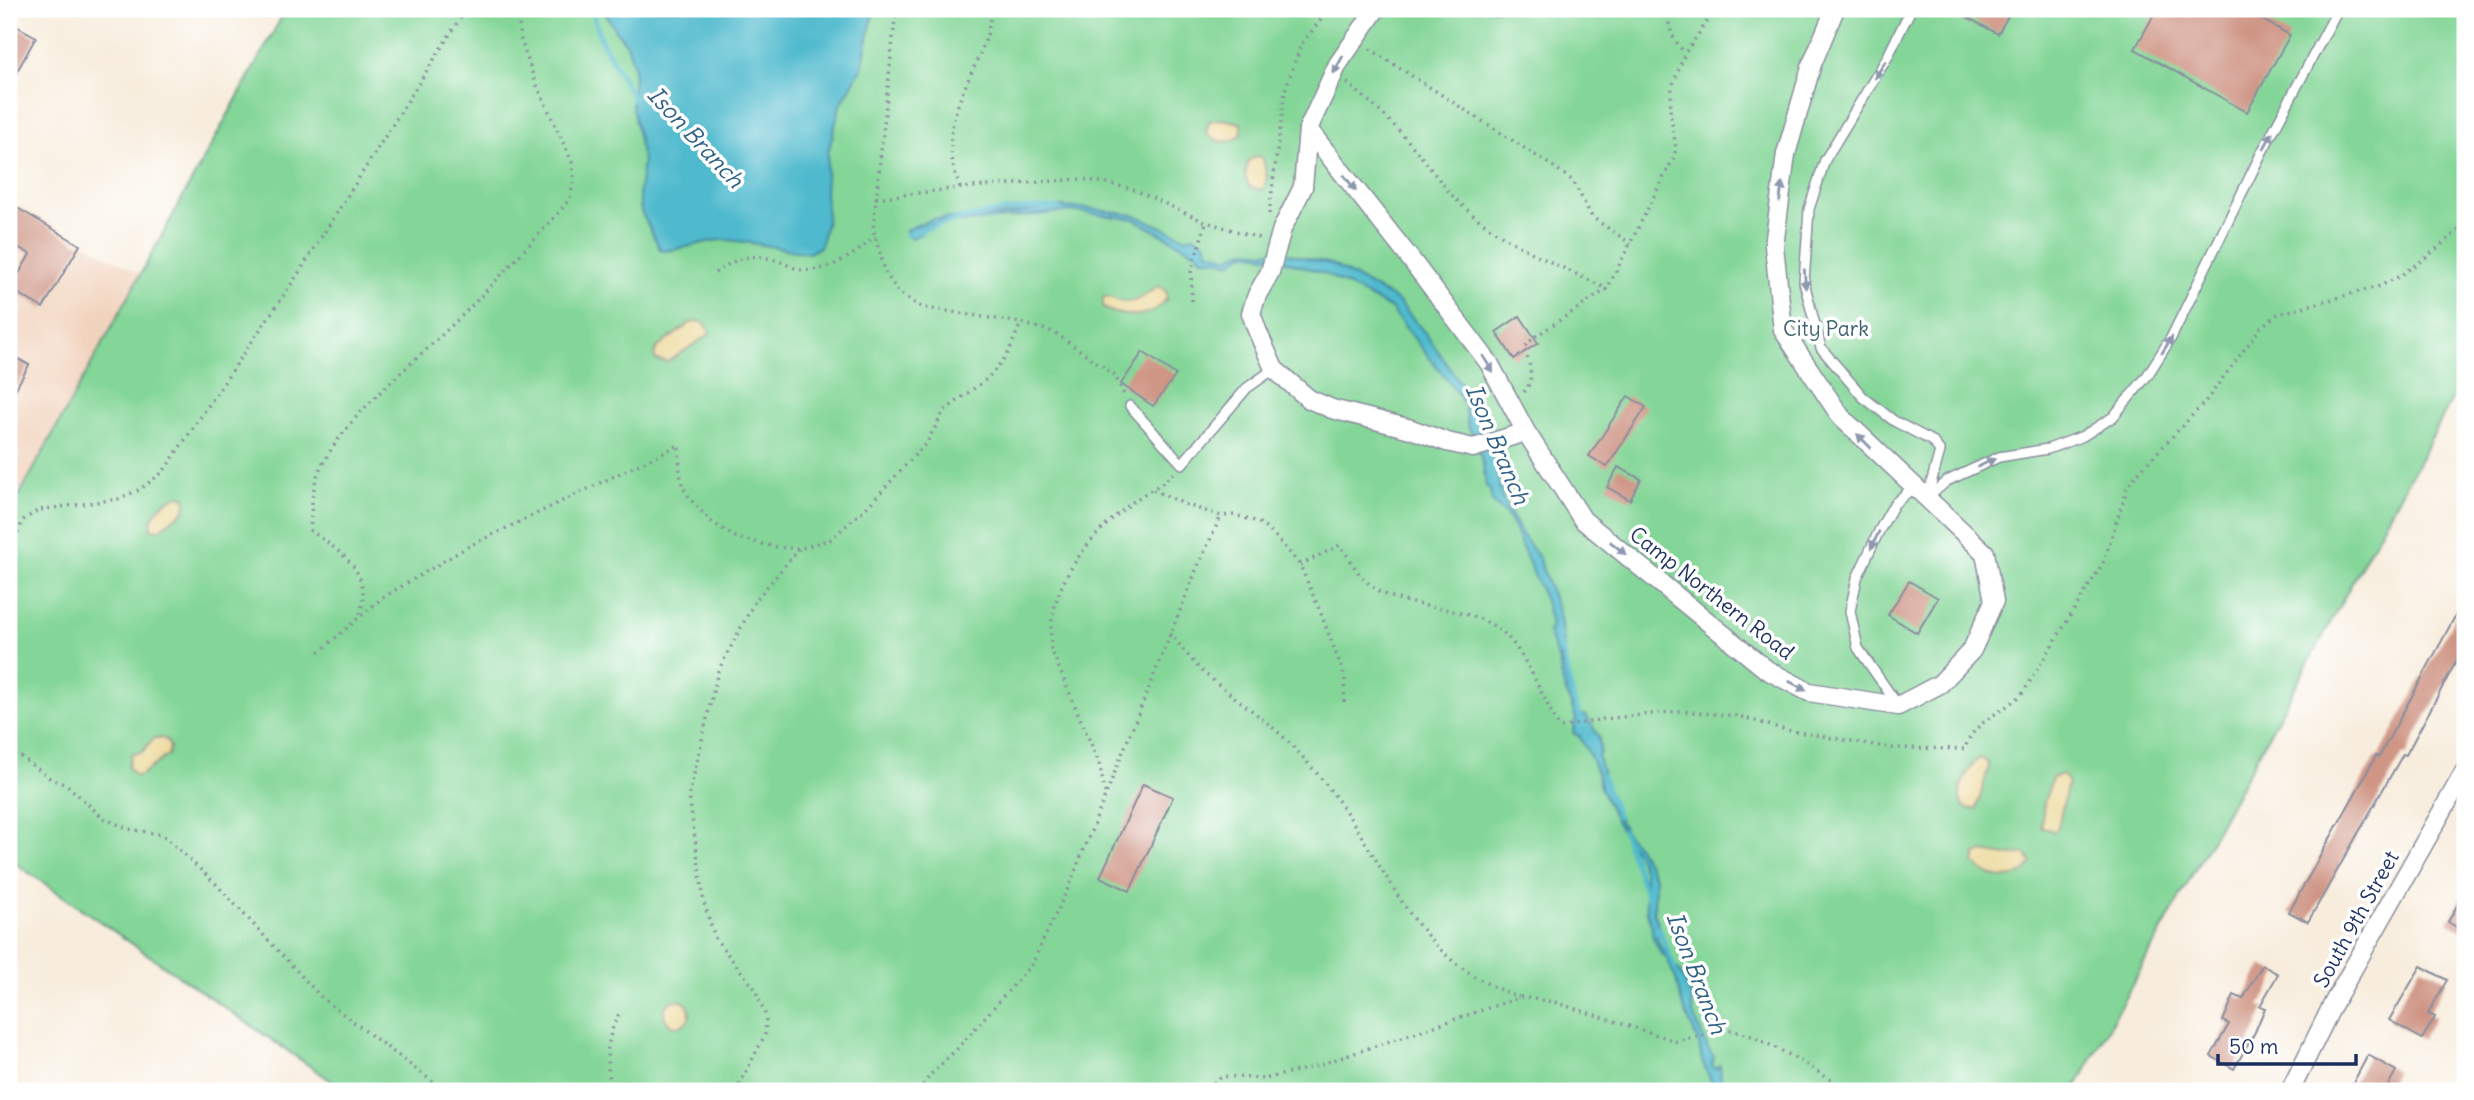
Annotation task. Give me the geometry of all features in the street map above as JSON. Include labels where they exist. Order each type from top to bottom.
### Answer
[{"type":"street","points":[[1376,9],[1334,72],[1308,129],[1303,187],[1282,229],[1270,272],[1257,295],[1251,313],[1274,369],[1310,398],[1332,409],[1473,448],[1526,432]]},
{"type":"street","points":[[1835,9],[1812,64],[1787,153],[1774,246],[1783,330],[1841,417],[1985,552],[1994,601],[1972,650],[1940,684],[1898,706]]},
{"type":"street","name":"Camp Northern Road","points":[[1308,129],[1489,363],[1526,432],[1583,520],[1767,670],[1809,692],[1898,706]]},
{"type":"street","name":"South 9th Street","points":[[2290,1091],[2334,1002],[2465,771]]},
{"type":"lane","points":[[1911,9],[1887,58],[1825,160],[1810,209],[1804,282],[1821,348],[1863,397],[1894,421],[1932,441],[1940,451],[1921,492]]},
{"type":"lane","points":[[1898,706],[1858,648],[1850,611],[1857,578],[1894,505],[1999,457],[2048,449],[2083,436],[2113,417],[2147,376],[2172,338],[2261,153],[2338,9]]},
{"type":"lane","points":[[1130,406],[1182,464],[1247,388],[1274,369]]},
{"type":"path","points":[[9,552],[23,520],[38,510],[118,499],[139,490],[163,472],[298,274],[466,9]]},
{"type":"path","points":[[360,616],[364,600],[360,574],[347,559],[310,530],[313,491],[320,468],[368,406],[447,330],[570,198],[574,180],[572,162],[535,81],[521,40],[519,23],[524,9]]},
{"type":"path","points":[[896,9],[873,229],[886,274],[899,293],[921,307],[1021,323],[1054,332],[1115,375],[1130,406]]},
{"type":"path","points":[[960,188],[951,166],[951,127],[967,80],[986,39],[992,9]]},
{"type":"path","points":[[1268,218],[1285,90],[1301,45],[1329,9]]},
{"type":"path","points":[[1665,9],[1676,45],[1685,53]]},
{"type":"path","points":[[1510,404],[1529,387],[1532,370],[1524,347],[1536,336],[1607,289],[1631,244],[1674,157],[1676,148],[1670,99],[1685,53],[1716,9]]},
{"type":"path","points":[[1355,38],[1573,181],[1592,217],[1631,244]]},
{"type":"path","points":[[1334,72],[1380,110],[1465,208],[1516,244],[1607,289]]},
{"type":"path","points":[[875,198],[960,188],[1080,179],[1135,190],[1206,222],[1265,240],[1266,229]]},
{"type":"path","points":[[1192,301],[1191,272],[1206,222]]},
{"type":"path","points":[[1300,565],[1340,545],[1364,579],[1381,592],[1473,616],[1500,631],[1519,651],[1560,728],[1680,711],[1738,716],[1786,730],[1892,748],[1965,749],[1972,733],[2015,703],[2024,691],[2103,563],[2128,486],[2206,402],[2260,327],[2278,314],[2379,286],[2398,277],[2465,225]]},
{"type":"path","points":[[715,273],[732,260],[748,256],[767,257],[802,270],[834,264],[858,253],[875,236]]},
{"type":"path","points":[[319,652],[382,598],[470,546],[679,445],[680,474],[684,489],[694,504],[713,523],[737,538],[799,549],[831,539],[868,506],[927,442],[944,411],[988,378],[1007,355],[1021,323]]},
{"type":"path","points":[[1105,795],[1100,764],[1051,649],[1049,630],[1061,585],[1082,552],[1136,499],[1169,478],[1182,464]]},
{"type":"path","points":[[1153,490],[1221,516],[1235,515],[1258,522],[1275,536],[1300,565],[1321,611],[1345,677],[1344,705]]},
{"type":"path","points":[[919,1091],[931,1074],[957,1049],[1032,964],[1069,886],[1170,634],[1221,516]]},
{"type":"path","points":[[736,1091],[765,1035],[766,1016],[755,989],[715,938],[704,903],[689,796],[718,671],[755,601],[799,549]]},
{"type":"path","points":[[1170,634],[1200,670],[1262,717],[1331,789],[1405,908],[1431,942],[1466,973],[1491,988],[1521,998],[1554,1002],[1676,1041],[1730,1030],[1752,1036],[1792,1056],[1849,1091]]},
{"type":"path","points":[[9,748],[51,779],[67,785],[103,818],[128,829],[163,835],[215,883],[323,999],[445,1091]]},
{"type":"path","points":[[1202,1091],[1223,1076],[1264,1079],[1310,1068],[1521,998]]},
{"type":"path","points":[[613,1091],[606,1066],[611,1029],[620,1012]]},
{"type":"shaded area","points":[[9,201],[140,274],[21,492],[9,486]]},
{"type":"green space","name":"City Park","points":[[286,9],[2465,9],[2465,376],[2074,1091],[346,1091],[9,859],[9,514]]},
{"type":"sand","points":[[1222,119],[1241,123],[1242,134],[1224,142],[1206,133],[1209,121]]},
{"type":"sand","points":[[1257,156],[1263,158],[1267,178],[1263,190],[1249,187],[1245,176],[1248,161]]},
{"type":"sand","points":[[1158,286],[1166,291],[1167,298],[1154,310],[1129,315],[1103,308],[1103,297],[1131,301]]},
{"type":"sand","points":[[699,321],[706,324],[710,334],[667,362],[656,360],[654,354],[657,348],[690,323]]},
{"type":"sand","points":[[176,496],[184,497],[185,510],[159,530],[151,529],[152,519],[158,509]]},
{"type":"sand","points":[[154,738],[167,740],[170,748],[168,755],[141,775],[135,776],[128,767],[131,754],[142,752]]},
{"type":"sand","points":[[1980,758],[1987,761],[1989,766],[1977,808],[1967,808],[1962,805],[1961,789],[1969,770]]},
{"type":"sand","points":[[2061,774],[2068,782],[2058,827],[2054,832],[2041,826],[2044,803],[2052,778]]},
{"type":"sand","points":[[1982,852],[2006,856],[2025,853],[2032,863],[2020,875],[1995,877],[1980,869],[1974,862],[1976,854]]},
{"type":"sand","points":[[677,1000],[686,1004],[690,1013],[686,1022],[677,1026],[668,1022],[664,1013],[668,1004]]},
{"type":"water","points":[[603,9],[874,9],[862,67],[840,106],[828,153],[825,190],[827,220],[820,247],[809,253],[721,240],[661,251],[641,211],[639,192],[643,161],[632,107],[634,69],[628,46]]},
{"type":"water","points":[[1057,207],[1135,215],[1186,238],[1194,236],[1205,242],[1208,251],[1229,258],[1244,250],[1273,250],[1331,264],[1397,300],[1426,334],[1463,387],[1479,417],[1482,433],[1488,438],[1494,459],[1502,498],[1523,536],[1538,556],[1560,617],[1564,651],[1560,657],[1574,706],[1578,713],[1586,716],[1599,737],[1598,755],[1606,790],[1627,835],[1638,847],[1655,877],[1654,913],[1662,932],[1656,935],[1671,963],[1680,971],[1693,1000],[1693,1014],[1714,1057],[1712,1066],[1716,1069],[1720,1065],[1721,1081],[1728,1091],[1716,1091],[1702,1061],[1699,1043],[1682,1004],[1676,979],[1652,935],[1647,912],[1644,871],[1600,788],[1591,758],[1579,736],[1573,733],[1576,718],[1548,632],[1551,625],[1545,600],[1513,526],[1506,514],[1492,502],[1490,490],[1486,486],[1483,464],[1468,427],[1464,404],[1455,390],[1390,308],[1326,274],[1273,257],[1245,253],[1231,263],[1217,259],[1201,259],[1200,255],[1134,219],[1072,211],[967,222],[941,221],[919,229],[922,233],[912,238],[908,237],[906,230],[932,219],[998,216]]},
{"type":"building","points":[[1952,9],[2012,9],[1998,34]]},
{"type":"building","points":[[2157,9],[2243,9],[2290,35],[2247,112],[2135,49]]},
{"type":"building","points":[[9,22],[36,37],[9,86]]},
{"type":"building","points":[[9,203],[80,245],[43,308],[10,289],[30,254],[9,242]]},
{"type":"building","points":[[1520,316],[1538,343],[1514,359],[1496,332]]},
{"type":"building","points":[[1143,352],[1176,375],[1153,406],[1121,384]]},
{"type":"building","points":[[9,354],[29,365],[9,401]]},
{"type":"building","points":[[1628,396],[1646,407],[1607,467],[1589,456]]},
{"type":"building","points":[[1618,467],[1641,479],[1630,500],[1607,487]]},
{"type":"building","points":[[1909,581],[1938,598],[1917,633],[1888,615]]},
{"type":"building","points":[[2465,598],[2465,645],[2406,755],[2403,754],[2308,922],[2289,912],[2376,756],[2379,757]]},
{"type":"building","points":[[1143,784],[1173,797],[1130,891],[1100,877]]},
{"type":"building","points":[[2465,891],[2465,932],[2448,922]]},
{"type":"building","points":[[2262,965],[2278,974],[2260,1006],[2265,1008],[2255,1032],[2234,1069],[2211,1056],[2229,1024],[2223,1021],[2234,995],[2243,999]]},
{"type":"building","points":[[2421,966],[2447,980],[2428,1014],[2435,1017],[2422,1039],[2389,1020]]},
{"type":"building","points":[[2368,1055],[2396,1071],[2385,1091],[2364,1091],[2352,1085]]},
{"type":"waterway","name":"Ison Branch","points":[[592,9],[601,40],[635,101]]},
{"type":"waterway","name":"Ison Branch","points":[[907,235],[982,215],[1021,209],[1058,208]]},
{"type":"waterway","name":"Ison Branch","points":[[1562,649],[1573,698],[1582,721]]},
{"type":"waterway","name":"Ison Branch","points":[[1602,776],[1617,816]]},
{"type":"waterway","name":"Ison Branch","points":[[1623,831],[1648,898]]},
{"type":"waterway","name":"Ison Branch","points":[[1658,927],[1675,970]]}]
